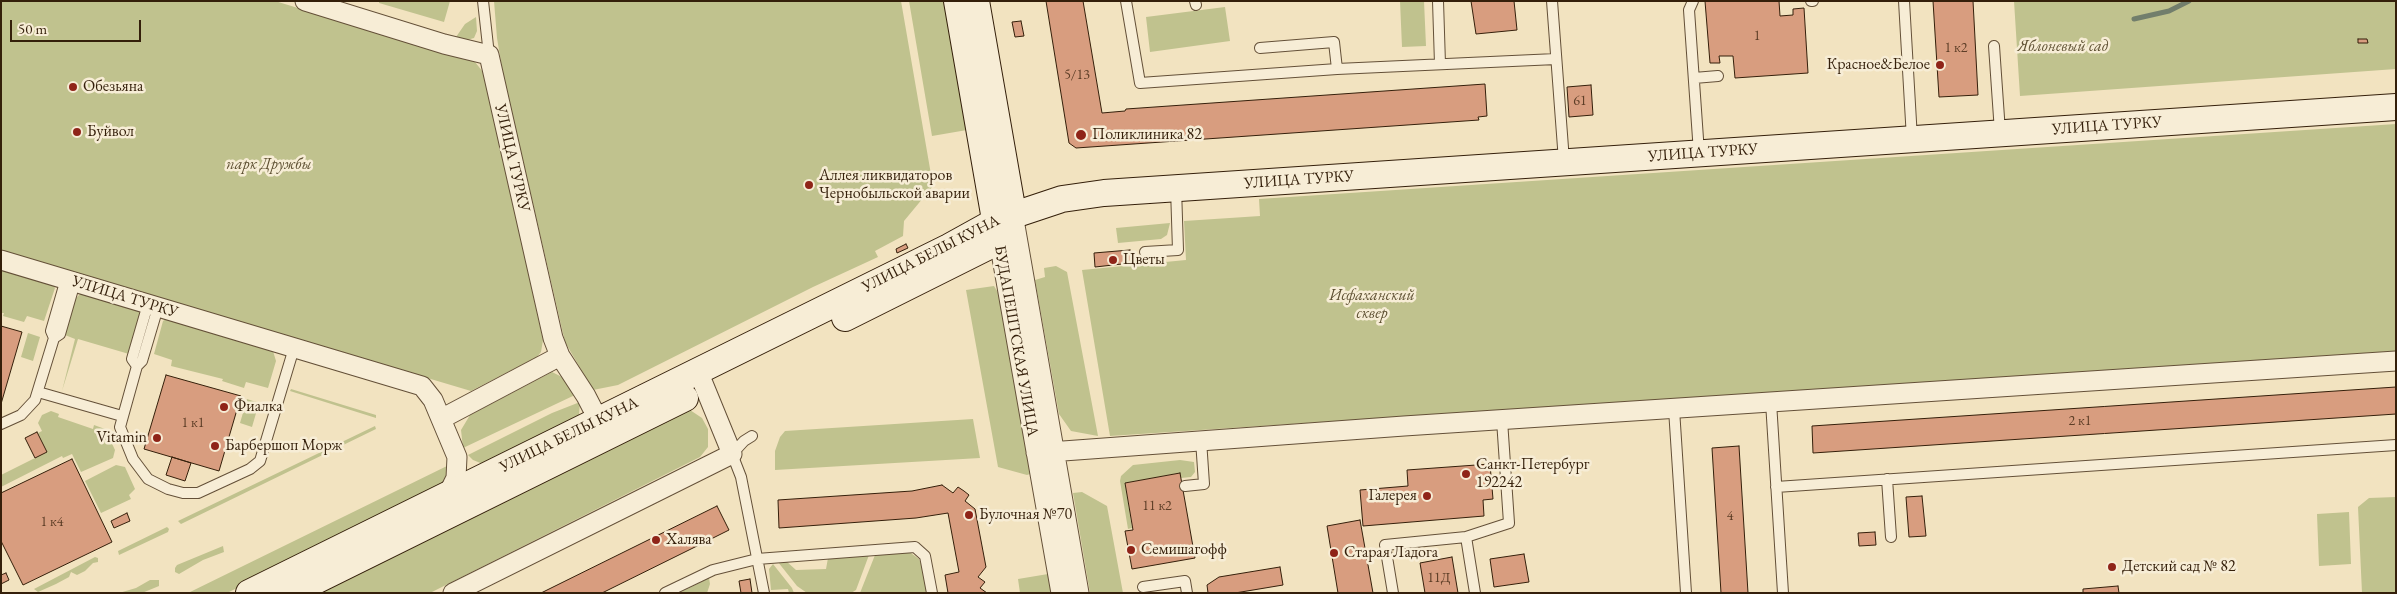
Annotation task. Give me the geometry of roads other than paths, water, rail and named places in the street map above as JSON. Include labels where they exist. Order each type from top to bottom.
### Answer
[{"type":"street","points":[[305,1],[444,44],[489,55]]},
{"type":"street","name":"БУДАПЕШТСКАЯ УЛИЦА","points":[[957,1],[1045,451],[1079,593]]},
{"type":"street","name":"БУДАПЕШТСКАЯ УЛИЦА","points":[[976,1],[1002,225],[1045,451],[1061,593]]},
{"type":"street","name":"УЛИЦА ТУРКУ","points":[[489,55],[553,338],[560,356],[603,428]]},
{"type":"street","name":"УЛИЦА ТУРКУ","points":[[1002,225],[1062,199],[1176,188],[2396,107]]},
{"type":"street","name":"УЛИЦА БЕЛЫ КУНА","points":[[249,593],[452,503],[702,379],[941,250],[1002,225]]},
{"type":"street","name":"УЛИЦА ТУРКУ","points":[[1,260],[153,305],[292,357],[422,386],[427,389],[456,456],[458,466],[452,503]]},
{"type":"street","points":[[441,420],[560,356]]},
{"type":"street","points":[[1045,451],[2396,361]]},
{"type":"street","points":[[453,593],[732,454],[702,379]]},
{"type":"street","name":"УЛИЦА БЕЛЫ КУНА","points":[[291,593],[452,503]]},
{"type":"lane","points":[[483,1],[489,55]]},
{"type":"lane","points":[[1126,1],[1140,83],[1337,69],[1556,59]]},
{"type":"lane","points":[[1438,1],[1440,64]]},
{"type":"lane","points":[[1552,1],[1564,162]]},
{"type":"lane","points":[[1693,1],[1689,10],[1698,153]]},
{"type":"lane","points":[[1904,1],[1912,139]]},
{"type":"lane","points":[[1260,48],[1334,42],[1337,69]]},
{"type":"lane","points":[[1994,46],[2000,133]]},
{"type":"lane","points":[[1694,78],[1718,76]]},
{"type":"lane","points":[[1145,252],[1178,250],[1176,188]]},
{"type":"lane","points":[[1,424],[21,414],[36,400],[54,338],[51,331],[70,281]]},
{"type":"lane","points":[[153,305],[132,359],[137,366],[122,416],[121,431],[133,459],[148,479],[168,489],[183,493],[198,493],[250,469],[260,461],[292,357]]},
{"type":"lane","points":[[38,392],[122,416]]},
{"type":"lane","points":[[1771,402],[1783,593]]},
{"type":"lane","points":[[1674,408],[1686,593]]},
{"type":"lane","points":[[1393,593],[1385,545],[1466,537],[1508,523],[1502,420]]},
{"type":"lane","points":[[752,436],[744,441],[732,454],[741,477],[764,593]]},
{"type":"lane","points":[[1185,486],[1204,484],[1201,440]]},
{"type":"lane","points":[[1776,487],[2396,445]]},
{"type":"lane","points":[[1888,479],[1891,537]]},
{"type":"lane","points":[[1466,537],[1475,593]]},
{"type":"lane","points":[[665,593],[712,570],[757,559],[915,547],[925,556],[932,593]]},
{"type":"lane","points":[[1143,587],[1185,581],[1187,593]]},
{"type":"waterway","points":[[2134,19],[2169,11],[2189,1]]},
{"type":"place","name":"Красное&Белое","points":[[1940,65]]},
{"type":"place","name":"Обезьяна","points":[[73,87]]},
{"type":"place","name":"Буйвол","points":[[77,132]]},
{"type":"place","name":"Поликлиника 82","points":[[1081,135]]},
{"type":"place","name":"Аллея ликвидаторов Чернобыльской аварии","points":[[809,185]]},
{"type":"place","name":"Цветы","points":[[1113,260]]},
{"type":"place","name":"Фиалка","points":[[224,407]]},
{"type":"place","name":"Vitamin","points":[[157,438]]},
{"type":"place","name":"Барбершоп Морж","points":[[215,446]]},
{"type":"place","name":"Санкт-Петербург 192242","points":[[1466,474]]},
{"type":"place","name":"Галерея","points":[[1427,496]]},
{"type":"place","name":"Булочная №70","points":[[969,515]]},
{"type":"place","name":"Халява","points":[[656,540]]},
{"type":"place","name":"Семишагофф","points":[[1131,550]]},
{"type":"place","name":"Старая Ладога","points":[[1334,553]]},
{"type":"place","name":"Детский сад № 82","points":[[2112,567]]},
{"type":"park label","name":"Яблоневый сад","points":[[2063,47]]},
{"type":"park label","name":"парк Дружбы","points":[[269,165]]},
{"type":"park label","name":"Исфаханский сквер","points":[[1372,305]]}]
